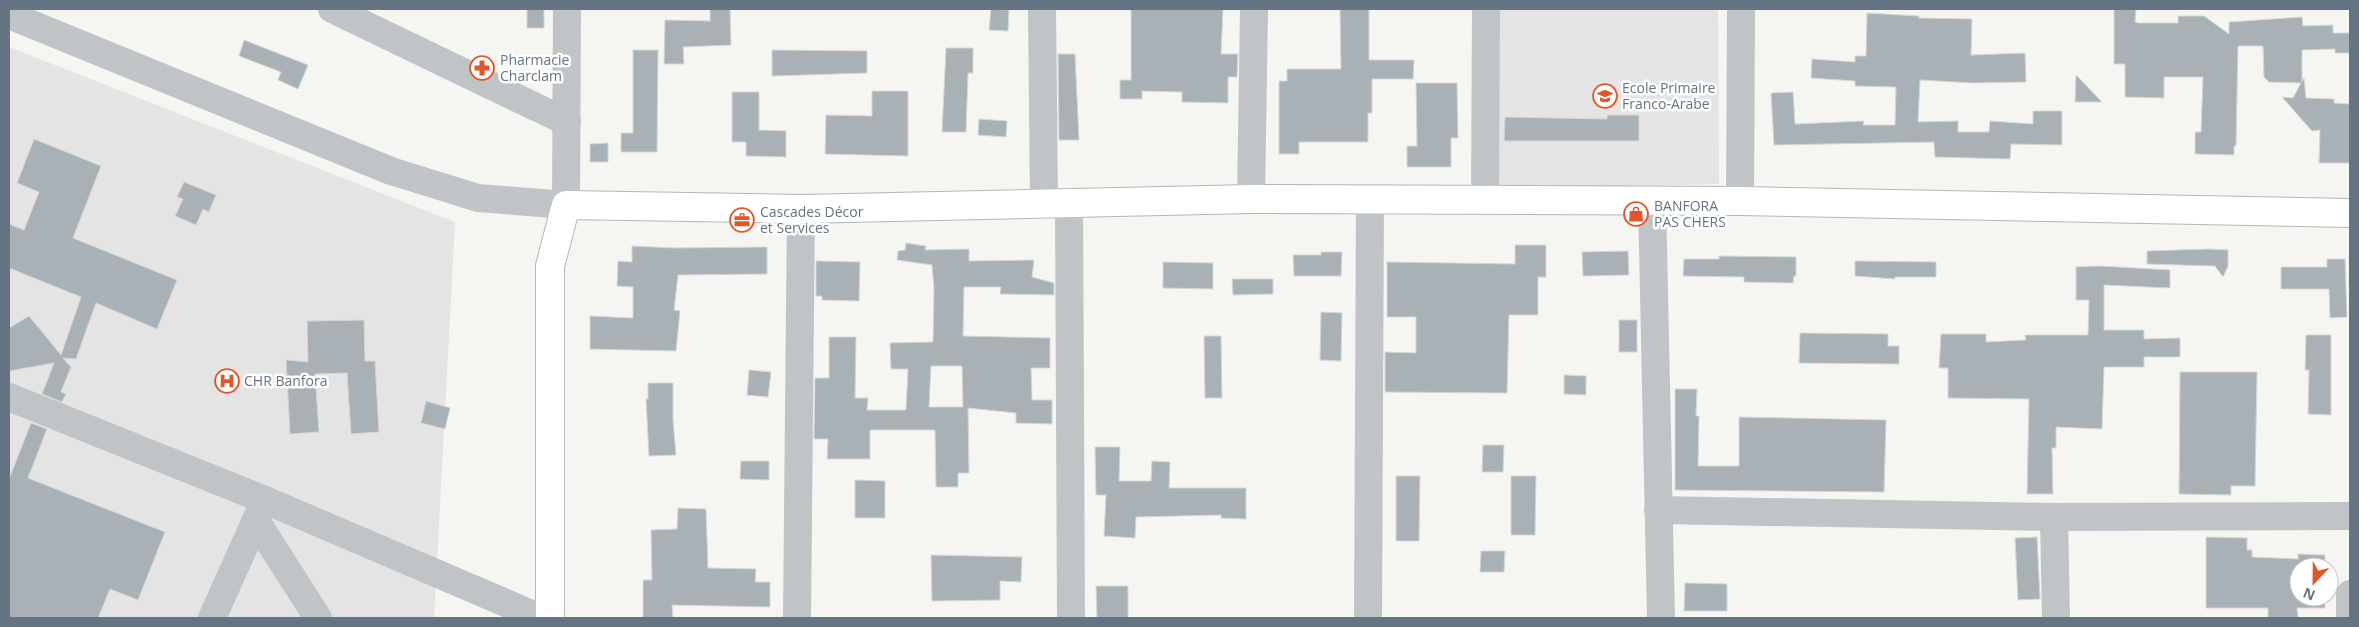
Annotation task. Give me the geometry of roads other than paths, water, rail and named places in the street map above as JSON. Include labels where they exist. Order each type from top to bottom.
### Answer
[{"type":"main road","points":[[550,618],[550,266],[566,205],[801,209],[1251,199],[1652,200],[2350,213]]},
{"type":"street","points":[[332,9],[567,122]]},
{"type":"street","points":[[9,15],[391,170],[478,198],[566,205],[567,9]]},
{"type":"street","points":[[1042,9],[1057,202],[1071,618]]},
{"type":"street","points":[[1251,199],[1254,9]]},
{"type":"street","points":[[1485,200],[1486,9]]},
{"type":"street","points":[[1740,201],[1741,9]]},
{"type":"street","points":[[1368,618],[1370,200]]},
{"type":"street","points":[[1652,200],[1660,618]]},
{"type":"street","points":[[797,618],[801,209]]},
{"type":"street","points":[[9,397],[260,510],[541,618]]},
{"type":"street","points":[[212,618],[260,510]]},
{"type":"street","points":[[260,510],[318,618]]},
{"type":"street","points":[[1658,510],[2054,517],[2350,516]]},
{"type":"street","points":[[2054,517],[2056,618]]},
{"type":"street","points":[[2350,594],[2350,618]]},
{"type":"place","name":"Pharmacie Charclam","points":[[482,68]]},
{"type":"place","name":"Ecole Primaire Franco-Arabe","points":[[1605,96]]},
{"type":"place","name":"BANFORA PAS CHERS","points":[[1636,214]]},
{"type":"place","name":"Cascades Décor et Services","points":[[742,220]]},
{"type":"place","name":"CHR Banfora","points":[[227,381]]}]
